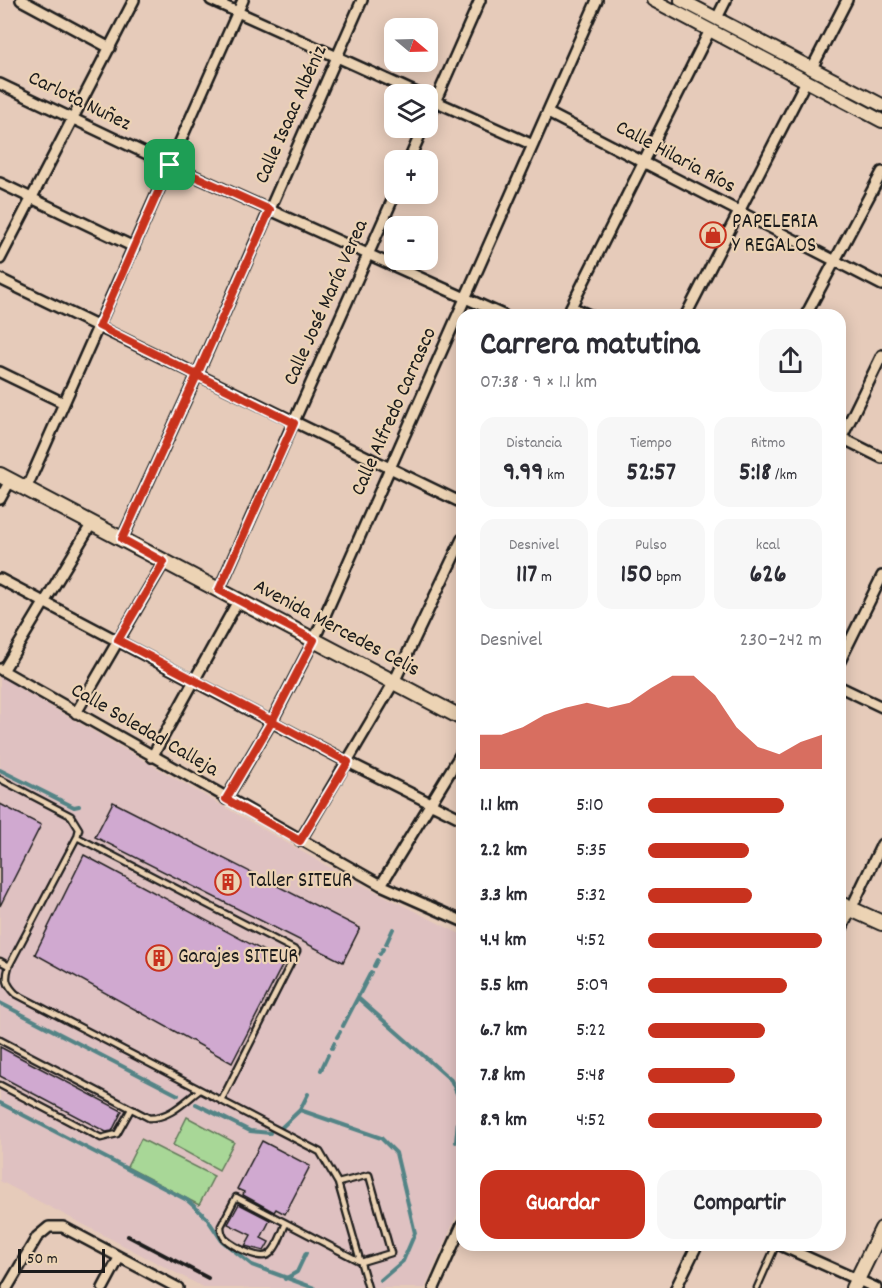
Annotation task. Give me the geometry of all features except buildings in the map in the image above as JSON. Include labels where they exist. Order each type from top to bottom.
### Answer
[{"type":"main road","name":"Avenida Mercedes Celis","points":[[5,478],[456,715]]},
{"type":"main road","points":[[846,906],[882,923]]},
{"type":"main road","points":[[855,1284],[882,1229]]},
{"type":"street","points":[[21,0],[110,48]]},
{"type":"street","points":[[0,259],[134,0]]},
{"type":"street","points":[[211,0],[396,84]]},
{"type":"street","points":[[26,489],[243,0]]},
{"type":"street","name":"Calle Isaac Albéniz","points":[[122,539],[197,375],[362,0]]},
{"type":"street","points":[[438,86],[480,0]]},
{"type":"street","name":"Calle Alfredo Carrasco","points":[[460,309],[597,0]]},
{"type":"street","points":[[653,0],[882,121]]},
{"type":"street","points":[[681,0],[882,105]]},
{"type":"street","points":[[717,18],[726,0]]},
{"type":"street","points":[[812,68],[847,0]]},
{"type":"street","points":[[570,309],[710,30]]},
{"type":"street","points":[[689,309],[806,81]]},
{"type":"street","name":"Carlota Nuñez","points":[[0,84],[170,165],[490,309]]},
{"type":"street","points":[[438,103],[533,146]]},
{"type":"street","name":"Calle Hilaria Ríos","points":[[548,113],[882,285]]},
{"type":"street","points":[[809,309],[882,172]]},
{"type":"street","points":[[0,183],[134,247]]},
{"type":"street","name":"Calle José María Verea","points":[[219,590],[390,204]]},
{"type":"street","points":[[0,279],[456,500]]},
{"type":"street","name":"Calle Alfredo Carrasco","points":[[226,799],[272,721],[314,640],[456,318]]},
{"type":"street","points":[[846,427],[882,355]]},
{"type":"street","points":[[0,372],[64,403]]},
{"type":"street","points":[[846,442],[882,458]]},
{"type":"street","points":[[0,499],[5,478]]},
{"type":"street","points":[[1,670],[92,523]]},
{"type":"street","points":[[300,841],[394,682],[456,552]]},
{"type":"street","points":[[76,713],[164,562]]},
{"type":"street","points":[[846,649],[882,576]]},
{"type":"street","points":[[0,579],[348,762],[456,816]]},
{"type":"street","points":[[152,757],[238,601]]},
{"type":"street","name":"Calle Soledad Calleja","points":[[1,670],[300,841],[381,885],[456,918]]},
{"type":"street","points":[[846,690],[882,707]]},
{"type":"street","points":[[381,885],[456,762]]},
{"type":"street","points":[[846,904],[882,844]]},
{"type":"street","points":[[7,1288],[38,1237],[49,1227],[63,1227],[178,1288]]},
{"type":"street","points":[[434,1288],[456,1238]]},
{"type":"street","points":[[676,1288],[694,1251]]},
{"type":"street","points":[[790,1251],[855,1284],[876,1288]]},
{"type":"street","points":[[103,1288],[119,1258]]},
{"type":"lane","points":[[0,780],[71,816],[79,829],[77,837],[9,966],[6,976],[8,986],[16,994],[320,1152],[338,1184],[368,1288]]},
{"type":"lane","points":[[77,837],[297,951],[221,1101]]},
{"type":"lane","points":[[0,961],[9,966]]},
{"type":"lane","points":[[0,1040],[149,1118],[161,1118],[200,1090]]},
{"type":"lane","points":[[0,1085],[101,1138],[117,1134],[131,1109]]},
{"type":"lane","points":[[286,1223],[271,1252],[265,1257],[258,1257],[226,1240],[221,1231],[221,1226],[236,1197],[286,1223],[361,1262],[391,1253],[369,1175],[338,1184]]},
{"type":"lane","points":[[757,1288],[775,1251]]},
{"type":"shaded area","points":[[0,674],[22,690],[339,873],[456,932],[456,1217],[425,1288],[205,1288],[0,1181]]},
{"type":"green space","points":[[187,1117],[234,1142],[219,1170],[173,1145]]},
{"type":"green space","points":[[141,1139],[214,1176],[199,1205],[127,1167]]},
{"type":"waterway","points":[[0,770],[74,807],[79,806]]},
{"type":"waterway","points":[[386,944],[393,929]]},
{"type":"waterway","points":[[380,954],[383,949]]},
{"type":"waterway","points":[[374,966],[377,960]]},
{"type":"waterway","points":[[343,1026],[371,972]]},
{"type":"waterway","points":[[358,998],[451,1080],[456,1091]]},
{"type":"waterway","points":[[0,1003],[178,1095]]},
{"type":"waterway","points":[[337,1037],[340,1032]]},
{"type":"waterway","points":[[332,1048],[334,1043]]},
{"type":"waterway","points":[[321,1070],[328,1055]]},
{"type":"waterway","points":[[281,1128],[300,1110],[308,1094]]},
{"type":"waterway","points":[[0,1103],[187,1200],[206,1217],[222,1241],[252,1265],[314,1288]]},
{"type":"waterway","points":[[196,1104],[250,1131],[270,1133]]},
{"type":"waterway","points":[[300,1110],[381,1138],[396,1153],[415,1233],[403,1261],[381,1280]]},
{"type":"waterway","points":[[285,1279],[297,1272],[306,1253]]},
{"type":"railway","points":[[128,1236],[208,1278]]},
{"type":"place","name":"PAPELERIA Y REGALOS","points":[[713,235]]},
{"type":"place","name":"Taller SITEUR","points":[[228,882]]},
{"type":"place","name":"Garajes SITEUR","points":[[159,958]]},
{"type":"route","points":[[170,165],[99,326],[197,375],[122,539],[164,562],[118,640],[272,721],[348,762],[300,841],[226,799],[272,721],[314,640],[219,590],[294,423],[197,375],[270,210],[170,165]]}]
